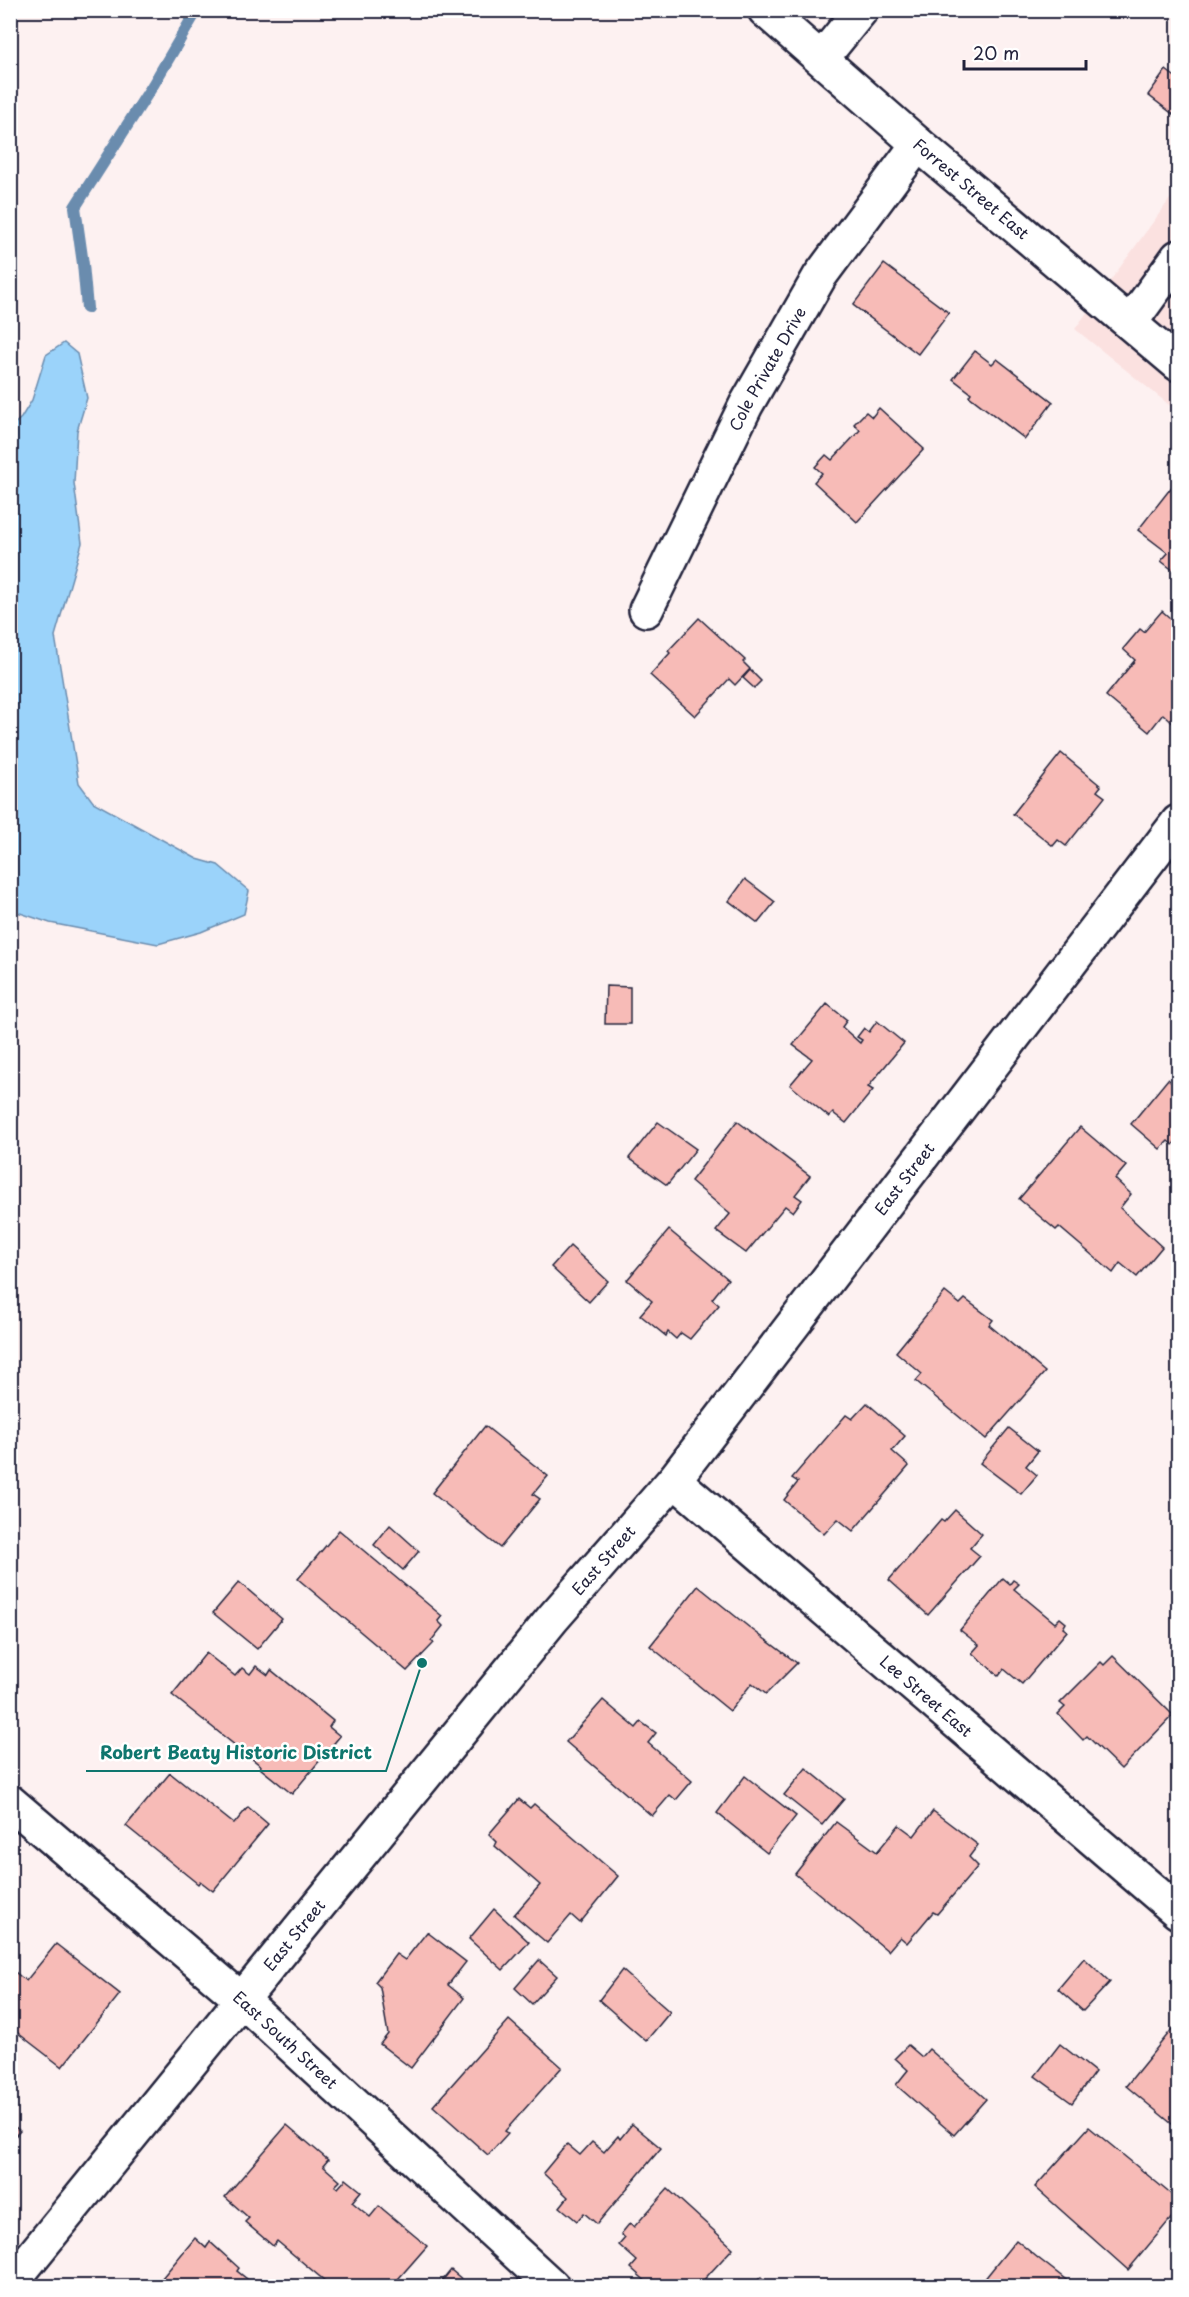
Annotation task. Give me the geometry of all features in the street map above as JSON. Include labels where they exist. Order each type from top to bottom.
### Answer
[{"type":"street","name":"Forrest Street East","points":[[765,10],[918,144],[1179,364]]},
{"type":"street","points":[[822,58],[861,10]]},
{"type":"street","name":"Cole Private Drive","points":[[646,610],[746,405],[820,276],[918,144]]},
{"type":"street","points":[[1130,323],[1179,257]]},
{"type":"street","name":"East Street","points":[[10,2284],[553,1618],[675,1479],[1179,822]]},
{"type":"street","name":"Lee Street East","points":[[675,1479],[1179,1912]]},
{"type":"street","name":"East South Street","points":[[10,1802],[242,2000],[552,2286]]},
{"type":"shaded area","points":[[1178,188],[1178,412],[1075,329]]},
{"type":"water","points":[[64,343],[77,354],[87,398],[77,431],[74,483],[82,543],[55,636],[79,783],[93,802],[197,859],[218,865],[249,891],[244,914],[201,932],[158,944],[50,923],[11,910],[11,427],[21,418],[32,400],[46,355]]},
{"type":"building","points":[[1166,70],[1178,79],[1178,118],[1148,95]]},
{"type":"building","points":[[884,264],[949,313],[918,354],[853,305]]},
{"type":"building","points":[[975,351],[992,364],[997,359],[1053,402],[1025,439],[969,396],[971,393],[953,379]]},
{"type":"building","points":[[879,408],[924,449],[857,522],[814,482],[822,473],[815,467],[826,455],[832,460],[860,430],[854,424],[866,412],[872,417]]},
{"type":"building","points":[[1174,484],[1178,487],[1178,574],[1161,561],[1168,553],[1138,530]]},
{"type":"building","points":[[1162,611],[1178,625],[1178,725],[1177,727],[1163,714],[1149,732],[1106,696],[1135,660],[1123,649],[1140,629],[1144,632]]},
{"type":"building","points":[[699,618],[745,660],[743,662],[750,669],[735,685],[729,679],[695,716],[650,675],[670,653],[668,651]]},
{"type":"building","points":[[750,670],[761,681],[754,688],[743,678]]},
{"type":"building","points":[[1061,753],[1101,786],[1097,791],[1105,797],[1066,846],[1058,840],[1053,846],[1013,814]]},
{"type":"building","points":[[745,879],[775,902],[758,923],[729,901]]},
{"type":"building","points":[[606,986],[630,987],[630,1024],[605,1024]]},
{"type":"building","points":[[827,1004],[847,1020],[842,1027],[860,1043],[862,1040],[857,1037],[864,1028],[869,1032],[877,1021],[904,1043],[868,1087],[873,1090],[846,1123],[833,1113],[829,1117],[790,1085],[812,1059],[793,1045]]},
{"type":"building","points":[[1168,1079],[1178,1088],[1178,1138],[1173,1145],[1168,1141],[1160,1149],[1131,1124]]},
{"type":"building","points":[[737,1121],[810,1176],[795,1195],[802,1200],[793,1212],[785,1206],[746,1253],[716,1231],[730,1214],[691,1181]]},
{"type":"building","points":[[658,1122],[696,1149],[667,1185],[629,1158]]},
{"type":"building","points":[[1080,1127],[1126,1166],[1115,1179],[1131,1194],[1120,1208],[1162,1247],[1137,1277],[1120,1263],[1113,1273],[1059,1227],[1056,1230],[1019,1199]]},
{"type":"building","points":[[669,1230],[728,1279],[712,1299],[719,1305],[690,1339],[681,1333],[676,1339],[668,1332],[666,1336],[640,1315],[652,1301],[627,1280]]},
{"type":"building","points":[[570,1246],[608,1281],[589,1302],[551,1267]]},
{"type":"building","points":[[945,1292],[960,1304],[965,1299],[993,1320],[989,1325],[1045,1372],[986,1439],[916,1381],[922,1374],[896,1352]]},
{"type":"building","points":[[867,1403],[905,1436],[892,1451],[909,1466],[853,1531],[838,1519],[824,1534],[784,1500],[798,1482],[792,1478],[846,1415],[852,1419]]},
{"type":"building","points":[[485,1426],[548,1476],[533,1494],[540,1499],[500,1548],[432,1493]]},
{"type":"building","points":[[1009,1428],[1038,1451],[1026,1466],[1037,1475],[1021,1494],[980,1463]]},
{"type":"building","points":[[955,1510],[982,1534],[970,1548],[980,1556],[928,1615],[889,1580],[941,1520],[944,1522]]},
{"type":"building","points":[[390,1525],[419,1551],[403,1570],[374,1545]]},
{"type":"building","points":[[339,1530],[442,1616],[438,1621],[443,1626],[431,1641],[434,1643],[407,1671],[298,1579]]},
{"type":"building","points":[[1003,1578],[1010,1584],[1013,1580],[1019,1584],[1014,1589],[1055,1623],[1060,1618],[1066,1623],[1063,1628],[1067,1631],[1022,1684],[1004,1669],[999,1676],[972,1653],[979,1645],[960,1630]]},
{"type":"building","points":[[239,1582],[282,1619],[257,1649],[213,1613]]},
{"type":"building","points":[[698,1586],[797,1663],[766,1694],[752,1683],[730,1711],[650,1646]]},
{"type":"building","points":[[206,1653],[235,1676],[242,1668],[250,1674],[256,1666],[268,1675],[271,1670],[333,1721],[329,1727],[340,1736],[292,1794],[260,1768],[261,1766],[172,1695]]},
{"type":"building","points":[[1113,1656],[1173,1715],[1121,1769],[1087,1736],[1083,1740],[1058,1714],[1065,1707],[1060,1703],[1101,1662],[1104,1665]]},
{"type":"building","points":[[603,1700],[636,1728],[641,1722],[656,1733],[648,1743],[692,1781],[676,1800],[670,1795],[652,1816],[566,1742]]},
{"type":"building","points":[[806,1768],[844,1799],[822,1825],[784,1795]]},
{"type":"building","points":[[170,1773],[234,1824],[248,1807],[268,1824],[213,1891],[200,1881],[198,1884],[126,1826]]},
{"type":"building","points":[[745,1776],[796,1816],[767,1853],[717,1813]]},
{"type":"building","points":[[519,1799],[530,1808],[534,1804],[618,1876],[580,1923],[571,1915],[547,1943],[514,1915],[540,1885],[495,1846],[497,1842],[489,1834]]},
{"type":"building","points":[[933,1811],[978,1845],[969,1857],[978,1866],[937,1914],[933,1912],[907,1943],[900,1937],[888,1951],[795,1874],[836,1822],[877,1852],[899,1825],[914,1836]]},
{"type":"building","points":[[494,1909],[529,1942],[503,1970],[469,1939]]},
{"type":"building","points":[[427,1932],[466,1962],[448,1985],[464,1998],[411,2068],[380,2044],[388,2034],[380,1987],[375,1982],[396,1954],[405,1960]]},
{"type":"building","points":[[56,1944],[120,1994],[62,2067],[10,2027],[10,1968],[26,1981]]},
{"type":"building","points":[[1084,1958],[1110,1982],[1083,2011],[1058,1989]]},
{"type":"building","points":[[539,1960],[557,1976],[532,2004],[515,1988]]},
{"type":"building","points":[[622,1970],[670,2012],[646,2041],[599,2000]]},
{"type":"building","points":[[509,2020],[562,2067],[505,2131],[508,2133],[488,2155],[433,2106]]},
{"type":"building","points":[[1173,2028],[1178,2032],[1178,2129],[1126,2086]]},
{"type":"building","points":[[1060,2044],[1095,2072],[1072,2103],[1035,2076]]},
{"type":"building","points":[[908,2045],[922,2057],[929,2049],[986,2099],[954,2135],[896,2085],[908,2070],[895,2058]]},
{"type":"building","points":[[10,2123],[20,2131],[10,2141]]},
{"type":"building","points":[[632,2124],[661,2148],[597,2224],[584,2213],[577,2221],[560,2207],[568,2197],[543,2173],[567,2144],[580,2155],[592,2142],[604,2152],[618,2136],[620,2139]]},
{"type":"building","points":[[287,2125],[328,2160],[323,2166],[340,2181],[335,2186],[338,2188],[346,2179],[361,2191],[352,2202],[370,2217],[379,2206],[427,2246],[392,2286],[331,2286],[277,2241],[273,2246],[245,2222],[249,2218],[225,2197]]},
{"type":"building","points":[[1089,2127],[1178,2200],[1178,2210],[1128,2270],[1035,2187]]},
{"type":"building","points":[[668,2189],[733,2248],[699,2285],[701,2286],[651,2286],[631,2268],[637,2261],[619,2245],[625,2238],[621,2234],[630,2223],[634,2227]]},
{"type":"building","points":[[195,2238],[206,2248],[210,2242],[239,2268],[237,2271],[256,2286],[160,2286],[165,2281],[162,2278]]},
{"type":"building","points":[[1016,2240],[1038,2258],[1074,2286],[979,2286]]},
{"type":"building","points":[[451,2270],[470,2286],[438,2286]]},
{"type":"building","points":[[761,2277],[771,2286],[752,2286]]},
{"type":"waterway","points":[[87,308],[75,207],[153,85],[197,10]]},
{"type":"place","name":"Robert Beaty Historic District","points":[[422,1663]]}]
